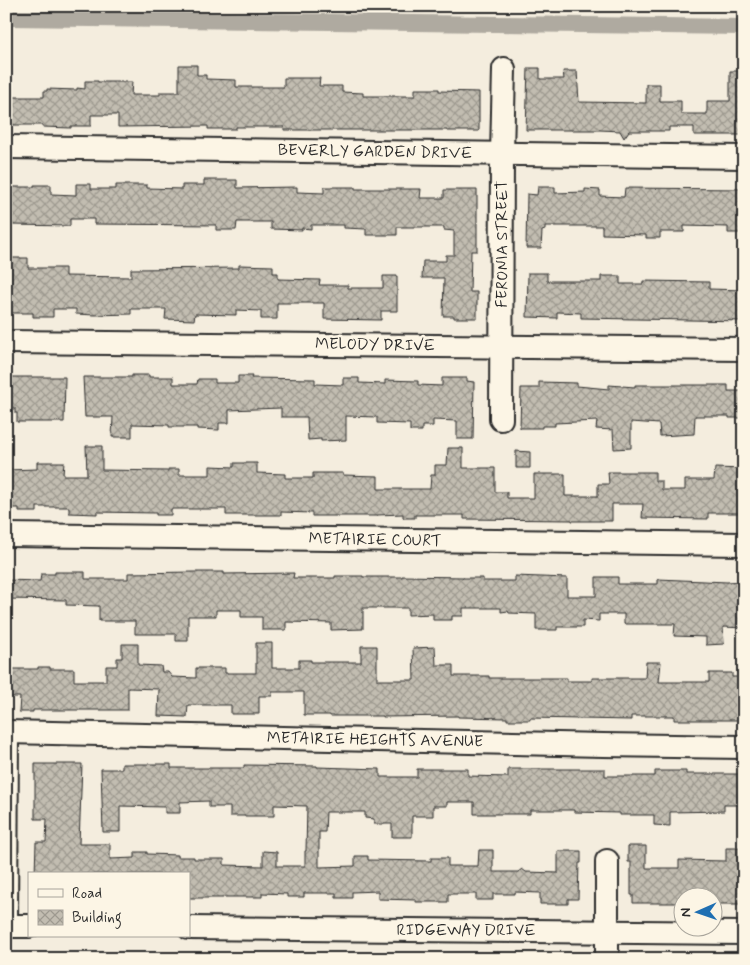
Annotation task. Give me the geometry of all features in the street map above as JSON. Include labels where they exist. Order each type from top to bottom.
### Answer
[{"type":"street","name":"FERONIA STREET","points":[[501,419],[504,69]]},
{"type":"street","name":"BEVERLY GARDEN DRIVE","points":[[6,147],[744,157]]},
{"type":"street","name":"MELODY DRIVE","points":[[6,342],[744,349]]},
{"type":"street","name":"METAIRIE COURT","points":[[6,536],[744,544]]},
{"type":"street","name":"METAIRIE HEIGHTS AVENUE","points":[[7,732],[603,746],[744,747]]},
{"type":"street","points":[[7,732],[6,927],[28,926]]},
{"type":"street","points":[[607,861],[607,959]]},
{"type":"street","name":"RIDGEWAY DRIVE","points":[[190,928],[744,933]]},
{"type":"building","points":[[179,65],[197,65],[197,75],[206,75],[206,79],[236,80],[236,87],[284,87],[284,78],[320,78],[319,86],[342,86],[342,92],[363,93],[363,96],[415,96],[415,89],[479,92],[479,131],[284,130],[284,127],[208,129],[208,126],[118,127],[118,115],[91,115],[91,126],[71,126],[71,128],[43,127],[43,125],[6,125],[6,97],[44,97],[44,91],[47,91],[47,89],[85,89],[85,81],[132,82],[131,95],[160,95],[160,92],[179,92]]},
{"type":"building","points":[[528,68],[540,68],[540,79],[564,79],[563,71],[577,71],[579,102],[646,103],[646,84],[660,84],[660,101],[681,101],[681,114],[707,114],[707,101],[730,101],[730,71],[744,71],[744,135],[694,135],[694,127],[669,127],[669,131],[629,131],[624,138],[620,131],[526,130]]},
{"type":"building","points":[[204,180],[237,180],[237,188],[297,187],[297,192],[324,193],[324,187],[421,189],[420,198],[444,198],[444,190],[477,190],[477,251],[471,251],[470,292],[477,292],[477,318],[443,316],[444,278],[422,278],[423,261],[446,261],[446,255],[454,255],[454,231],[444,230],[444,227],[397,227],[397,235],[366,235],[366,229],[344,228],[344,225],[311,225],[311,229],[302,228],[302,230],[271,229],[271,222],[237,222],[236,230],[216,230],[216,225],[94,224],[94,219],[70,219],[70,226],[12,225],[12,222],[6,222],[6,187],[51,185],[51,194],[76,195],[76,184],[91,184],[91,189],[116,189],[116,185],[147,185],[147,188],[182,189],[182,185],[204,185]]},
{"type":"building","points":[[538,187],[555,187],[555,193],[585,192],[585,189],[600,190],[600,196],[624,197],[625,188],[744,189],[744,233],[728,233],[728,227],[684,226],[684,232],[660,232],[660,238],[646,238],[646,235],[602,234],[602,226],[545,226],[545,230],[542,231],[541,248],[526,248],[527,194],[537,195]]},
{"type":"building","points":[[10,258],[28,258],[28,268],[65,268],[65,276],[131,277],[131,269],[239,268],[239,265],[273,266],[273,273],[278,273],[278,279],[320,280],[319,285],[348,285],[348,288],[383,288],[383,276],[397,276],[397,311],[381,311],[381,320],[324,319],[324,303],[277,303],[277,319],[261,319],[261,311],[236,310],[236,315],[195,314],[194,320],[165,319],[166,309],[131,309],[131,314],[95,315],[76,314],[76,309],[53,309],[53,317],[33,317],[33,313],[6,313],[6,288],[10,288]]},
{"type":"building","points":[[528,273],[547,273],[547,281],[601,281],[601,276],[620,276],[620,284],[643,284],[643,281],[709,282],[709,289],[744,290],[744,321],[581,318],[581,313],[557,312],[557,318],[527,317]]},
{"type":"building","points":[[132,375],[173,377],[173,384],[197,384],[198,379],[215,379],[215,383],[238,383],[238,376],[252,376],[251,378],[315,379],[315,384],[343,385],[343,378],[359,378],[359,383],[385,384],[385,380],[418,381],[418,385],[442,386],[442,378],[467,378],[467,381],[474,382],[473,439],[457,439],[457,421],[433,420],[433,426],[422,426],[422,431],[410,431],[410,424],[377,423],[377,417],[346,416],[346,440],[308,440],[307,417],[281,417],[281,408],[229,410],[229,423],[219,423],[219,430],[197,429],[197,427],[169,427],[169,425],[132,424],[132,437],[112,437],[113,417],[85,417],[83,377],[132,377]]},
{"type":"building","points":[[6,377],[65,377],[64,422],[17,422],[15,408],[6,408]]},
{"type":"building","points":[[539,382],[577,383],[577,386],[609,389],[609,385],[635,387],[635,385],[728,385],[728,391],[742,391],[742,418],[695,416],[694,434],[660,436],[659,424],[631,422],[631,448],[614,449],[613,430],[596,429],[597,421],[555,423],[555,426],[542,426],[542,428],[520,428],[521,388],[539,388]]},
{"type":"building","points":[[86,446],[102,446],[102,470],[168,471],[168,469],[179,469],[179,475],[210,475],[210,466],[234,467],[234,463],[257,463],[257,473],[285,474],[285,478],[313,478],[313,473],[378,476],[378,489],[430,489],[431,475],[435,475],[435,465],[447,465],[448,448],[463,448],[463,468],[495,468],[495,492],[507,492],[507,498],[534,498],[534,474],[565,474],[565,496],[598,496],[598,484],[609,484],[608,472],[655,472],[655,481],[662,481],[662,490],[685,490],[685,480],[714,480],[715,468],[744,469],[744,513],[708,513],[708,519],[642,518],[643,504],[612,504],[612,521],[572,521],[464,519],[464,515],[415,515],[415,518],[403,518],[403,514],[312,516],[312,513],[281,512],[281,515],[226,515],[226,509],[171,509],[171,515],[156,515],[156,513],[69,513],[69,507],[37,507],[37,512],[19,512],[19,508],[6,508],[6,470],[37,469],[37,462],[64,462],[63,475],[87,475]]},
{"type":"building","points":[[516,451],[530,452],[530,468],[516,468]]},
{"type":"building","points":[[55,572],[85,572],[85,579],[128,579],[128,573],[194,572],[224,572],[224,574],[294,573],[293,578],[402,576],[463,577],[483,578],[483,581],[515,581],[515,576],[567,578],[567,596],[596,596],[596,577],[618,577],[618,584],[658,584],[658,579],[743,581],[744,628],[723,627],[724,644],[706,645],[706,637],[674,636],[675,624],[624,624],[624,614],[599,614],[599,621],[583,620],[583,627],[557,627],[557,630],[536,630],[536,614],[501,612],[501,608],[463,608],[463,616],[452,616],[452,620],[433,620],[433,614],[408,615],[408,608],[363,608],[363,629],[331,630],[331,623],[286,622],[286,630],[262,630],[262,617],[241,617],[241,610],[216,610],[216,616],[188,616],[188,641],[176,641],[176,634],[135,634],[135,621],[99,621],[99,606],[66,605],[66,600],[6,599],[6,580],[40,581],[41,574],[55,574]]},
{"type":"building","points":[[256,643],[272,643],[272,668],[299,668],[299,660],[311,660],[311,662],[361,662],[361,646],[377,646],[377,680],[414,680],[413,648],[435,647],[436,665],[453,665],[453,676],[567,678],[567,681],[592,681],[592,678],[645,678],[646,662],[661,662],[659,682],[709,682],[709,673],[732,673],[732,677],[744,677],[744,720],[674,720],[674,716],[631,716],[631,720],[530,718],[530,720],[507,720],[507,718],[458,716],[304,715],[304,692],[272,692],[272,696],[259,696],[259,714],[231,714],[231,705],[188,705],[187,717],[158,716],[159,689],[128,688],[128,710],[33,710],[33,712],[19,712],[20,697],[6,697],[6,669],[50,667],[50,669],[74,669],[74,681],[106,681],[106,666],[117,666],[117,658],[122,658],[122,644],[138,644],[138,665],[161,666],[162,672],[168,672],[172,677],[196,678],[196,668],[225,668],[225,673],[256,673]]},
{"type":"building","points":[[35,764],[82,764],[79,844],[110,844],[110,859],[135,858],[135,852],[147,852],[147,854],[194,857],[194,859],[224,859],[224,865],[263,866],[263,851],[277,852],[277,866],[305,866],[307,806],[274,805],[274,816],[230,816],[230,807],[209,807],[209,801],[180,802],[180,813],[165,813],[165,807],[120,806],[120,832],[103,832],[101,769],[122,769],[122,764],[171,764],[171,768],[244,768],[244,765],[317,766],[380,769],[380,777],[417,777],[417,769],[468,769],[468,776],[508,777],[508,769],[605,769],[605,776],[655,776],[655,771],[686,771],[686,774],[744,774],[744,805],[724,805],[724,811],[670,812],[670,826],[654,825],[654,815],[620,815],[620,813],[574,812],[574,810],[530,810],[530,814],[474,814],[474,802],[447,802],[447,806],[433,806],[433,816],[412,816],[412,837],[392,837],[392,824],[374,824],[374,819],[365,818],[365,812],[326,812],[325,832],[319,832],[319,867],[355,866],[355,856],[368,856],[368,860],[431,861],[431,858],[448,858],[448,866],[478,866],[479,850],[493,850],[493,872],[518,872],[522,869],[526,872],[558,873],[558,851],[581,851],[578,899],[568,899],[568,904],[540,904],[540,893],[515,892],[515,894],[493,894],[493,900],[476,900],[476,894],[448,894],[448,902],[378,899],[378,891],[352,892],[352,898],[336,898],[336,893],[304,893],[304,897],[287,897],[287,894],[262,893],[262,897],[190,898],[190,872],[35,872],[36,842],[46,842],[47,819],[35,819]]},
{"type":"building","points":[[628,846],[646,846],[646,868],[679,868],[679,860],[726,861],[726,848],[739,848],[739,871],[744,871],[744,904],[722,904],[722,888],[672,888],[672,903],[633,903],[633,895],[631,895],[631,862],[628,862]]},
{"type":"waterway","points":[[6,18],[744,27]]}]
